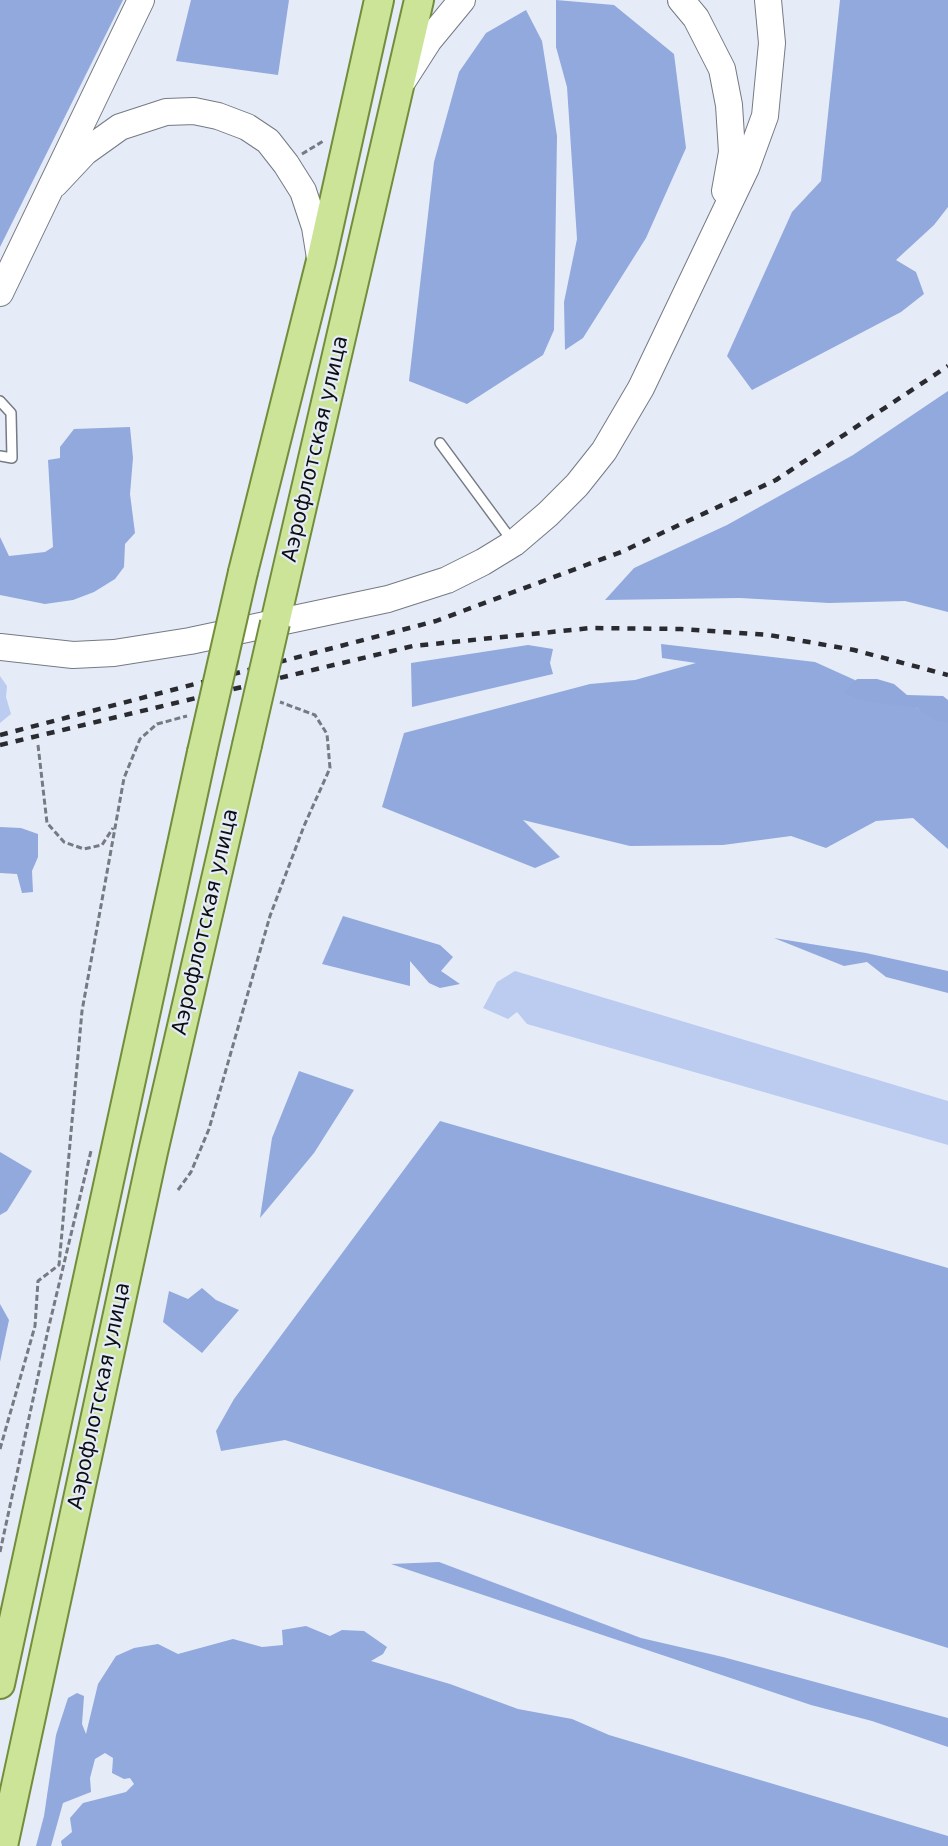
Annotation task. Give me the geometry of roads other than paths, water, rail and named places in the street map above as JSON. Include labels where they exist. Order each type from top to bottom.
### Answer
[{"type":"main road","name":"Аэрофлотская улица","points":[[0,1684],[202,752],[243,572],[321,261],[379,0]]},
{"type":"main road","name":"Аэрофлотская улица","points":[[3,1846],[153,1152],[419,0]]},
{"type":"street","points":[[0,293],[55,183],[141,0]]},
{"type":"street","points":[[401,84],[429,40],[462,0]]},
{"type":"street","points":[[681,0],[696,18],[722,69],[729,105],[732,152],[719,220]]},
{"type":"street","points":[[0,647],[73,655],[114,653],[190,642],[388,599],[447,580],[514,543],[570,492],[604,451],[641,388],[719,220],[746,168],[765,116],[772,43],[768,0]]},
{"type":"street","points":[[55,183],[101,139],[120,127],[166,112],[194,111],[218,116],[247,127],[268,141],[286,164],[303,191],[315,227],[321,261]]},
{"type":"lane","points":[[0,401],[10,413],[12,458],[0,456]]},
{"type":"lane","points":[[440,443],[514,543]]},
{"type":"railway","points":[[0,735],[436,621],[621,552],[776,480],[948,366]]},
{"type":"railway","points":[[0,745],[413,646],[591,628],[681,629],[769,635],[854,650],[948,675]]}]
